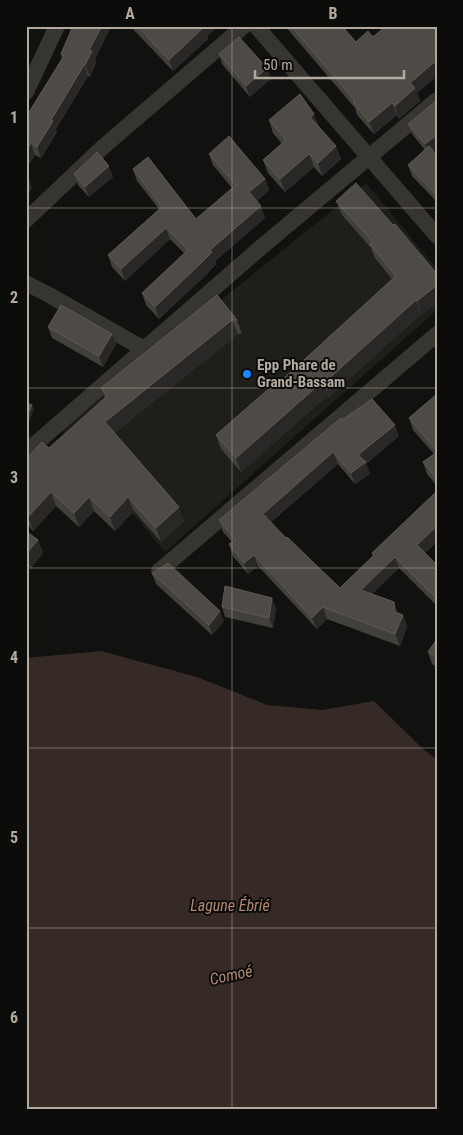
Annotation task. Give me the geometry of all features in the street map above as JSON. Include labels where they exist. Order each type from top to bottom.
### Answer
[{"type":"street","points":[[26,92],[57,26]]},
{"type":"street","points":[[26,220],[103,147],[244,26]]},
{"type":"street","points":[[256,26],[437,236]]},
{"type":"street","points":[[26,452],[260,248],[437,100]]},
{"type":"street","points":[[26,283],[52,296],[144,350]]},
{"type":"street","points":[[158,571],[437,334]]},
{"type":"shaded area","name":"Epp Phare de Grand-Bassam","points":[[366,183],[437,269],[437,310],[165,552],[61,429]]},
{"type":"water","name":"Lagune Ébrié","points":[[101,651],[197,677],[267,705],[322,710],[374,701],[424,750],[437,759],[437,1109],[26,1109],[26,658]]},
{"type":"building","points":[[73,26],[102,26],[89,50],[92,51],[85,65],[51,120],[53,121],[37,147],[31,143],[26,151],[26,117],[64,56],[61,54]]},
{"type":"building","points":[[137,26],[203,26],[204,27],[169,60]]},
{"type":"building","points":[[291,26],[342,26],[356,42],[368,31],[373,37],[386,26],[437,26],[437,60],[410,83],[415,88],[395,106],[392,103],[369,122],[353,102],[355,101]]},
{"type":"building","points":[[239,37],[267,68],[246,86],[219,54]]},
{"type":"building","points":[[300,94],[314,114],[310,117],[336,146],[318,163],[309,154],[280,179],[263,160],[286,140],[269,120]]},
{"type":"building","points":[[437,100],[437,135],[425,144],[408,124]]},
{"type":"building","points":[[229,136],[265,179],[249,192],[261,206],[210,250],[212,252],[155,307],[142,293],[188,250],[166,228],[121,269],[108,255],[162,207],[133,169],[148,157],[196,219],[236,185],[209,154]]},
{"type":"building","points":[[429,146],[437,155],[437,196],[408,165]]},
{"type":"building","points":[[97,152],[109,166],[85,187],[74,174]]},
{"type":"building","points":[[356,183],[393,225],[395,224],[437,274],[437,285],[416,300],[324,383],[323,381],[236,458],[216,435],[281,378],[282,380],[396,276],[370,244],[373,242],[336,201]]},
{"type":"building","points":[[217,295],[237,320],[232,320],[105,422],[179,507],[156,528],[128,497],[110,517],[89,497],[74,513],[51,492],[28,517],[26,515],[26,459],[42,442],[49,448],[107,396],[101,388]]},
{"type":"building","points":[[61,305],[112,334],[99,356],[48,327]]},
{"type":"building","points":[[437,394],[437,451],[409,418]]},
{"type":"building","points":[[372,399],[395,425],[358,455],[366,462],[351,473],[333,452],[263,514],[340,588],[374,555],[372,553],[437,491],[437,526],[417,545],[437,565],[437,599],[395,557],[361,590],[394,602],[395,612],[403,615],[395,634],[323,607],[312,618],[254,555],[244,563],[229,544],[235,540],[219,520],[341,418],[342,420]]},
{"type":"building","points":[[26,402],[32,405],[26,418]]},
{"type":"building","points":[[437,452],[437,480],[423,462]]},
{"type":"building","points":[[26,531],[38,540],[26,554]]},
{"type":"building","points":[[168,563],[220,611],[209,625],[152,573]]},
{"type":"building","points":[[225,586],[272,598],[269,618],[222,607]]},
{"type":"building","points":[[437,639],[437,658],[428,652]]},
{"type":"place","name":"Epp Phare de Grand-Bassam","points":[[247,374]]},
{"type":"water label","name":"Comoé","points":[[231,975]]}]
